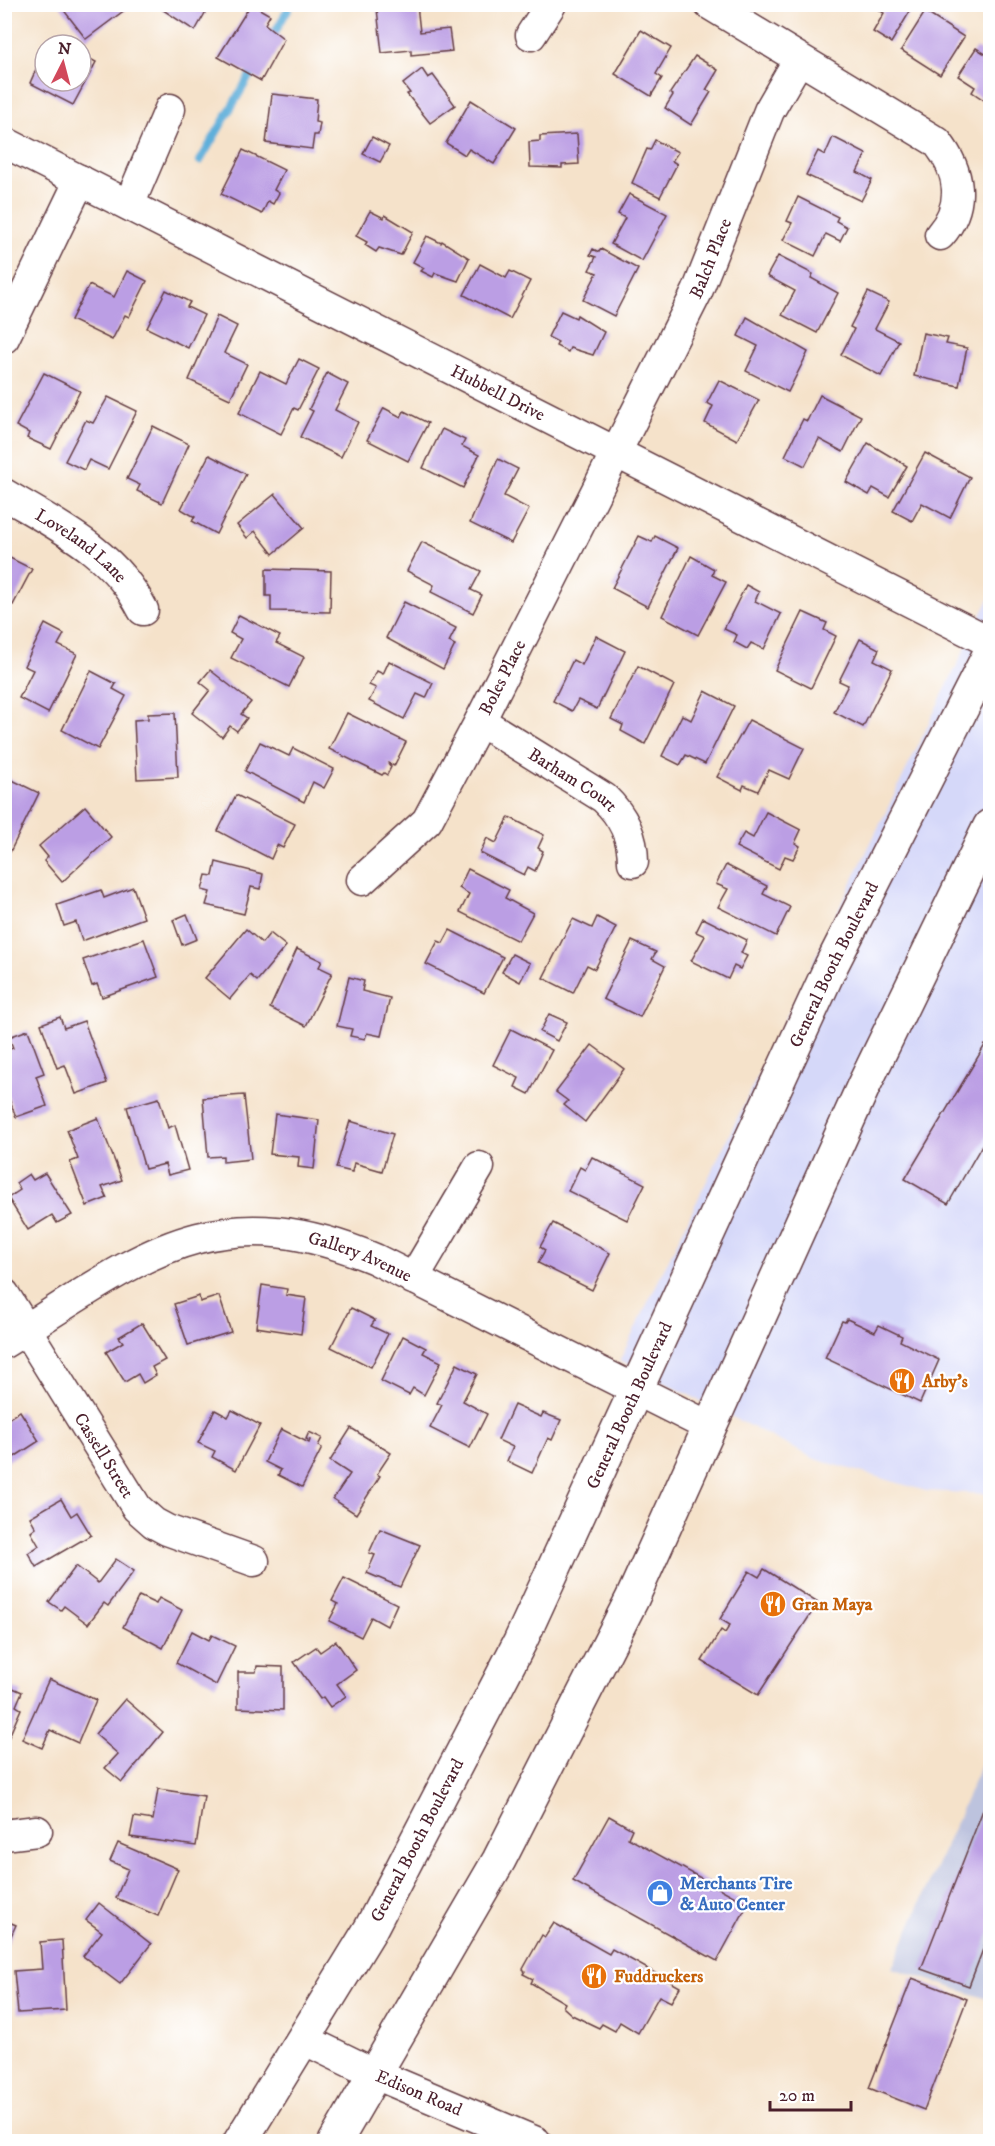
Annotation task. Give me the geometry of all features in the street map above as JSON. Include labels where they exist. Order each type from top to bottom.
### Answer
[{"type":"highway","name":"General Booth Boulevard","points":[[240,2142],[370,1930],[520,1642],[638,1391],[831,966],[990,653]]},
{"type":"highway","points":[[335,2142],[499,1860],[632,1599],[863,1087],[990,826]]},
{"type":"street","points":[[531,35],[551,4]]},
{"type":"street","points":[[709,4],[937,142],[950,158],[957,178],[958,198],[954,214],[940,235]]},
{"type":"street","name":"Balch Place","points":[[615,454],[697,292],[769,111],[799,59]]},
{"type":"street","points":[[129,205],[170,109]]},
{"type":"street","name":"Hubbell Drive","points":[[4,142],[615,454],[990,642]]},
{"type":"street","points":[[4,338],[80,180]]},
{"type":"street","name":"Boles Place","points":[[362,880],[427,821],[615,454]]},
{"type":"street","name":"Loveland Lane","points":[[4,494],[95,549],[119,572],[143,610]]},
{"type":"street","name":"Barham Court","points":[[480,721],[604,798],[617,811],[628,831],[633,862]]},
{"type":"street","points":[[413,1278],[479,1167]]},
{"type":"street","name":"Gallery Avenue","points":[[16,1336],[130,1263],[167,1246],[207,1235],[256,1230],[289,1232],[337,1243],[413,1278],[710,1427]]},
{"type":"street","name":"Cassell Street","points":[[4,1294],[16,1336],[137,1508],[154,1524],[167,1530],[254,1561]]},
{"type":"street","points":[[4,1835],[37,1831]]},
{"type":"street","name":"Edison Road","points":[[303,2039],[375,2074],[536,2142]]},
{"type":"shaded area","points":[[990,597],[990,1494],[926,1491],[815,1459],[620,1360]]},
{"type":"shaded area","points":[[990,1744],[990,2000],[892,1968]]},
{"type":"building","points":[[59,4],[123,4],[126,9],[93,34],[81,33]]},
{"type":"building","points":[[154,4],[210,4],[195,31]]},
{"type":"building","points":[[251,4],[270,15],[265,24],[284,39],[261,81],[218,57]]},
{"type":"building","points":[[870,4],[906,4],[912,8],[891,43],[873,32],[884,13]]},
{"type":"building","points":[[417,5],[420,32],[449,29],[452,51],[411,55],[411,50],[382,53],[377,9]]},
{"type":"building","points":[[925,12],[964,37],[940,75],[901,50]]},
{"type":"building","points":[[641,30],[671,48],[656,74],[662,78],[651,96],[615,74]]},
{"type":"building","points":[[976,48],[990,57],[990,104],[972,92],[975,87],[958,76]]},
{"type":"building","points":[[695,56],[718,70],[706,90],[711,92],[691,125],[665,108],[673,95],[670,93]]},
{"type":"building","points":[[422,69],[428,78],[433,75],[455,105],[430,123],[407,94],[410,93],[403,84]]},
{"type":"building","points":[[50,93],[79,93],[73,105]]},
{"type":"building","points":[[272,94],[317,99],[315,122],[320,123],[318,135],[314,135],[312,149],[266,143]]},
{"type":"building","points":[[471,100],[516,128],[494,164],[469,149],[465,155],[446,143]]},
{"type":"building","points":[[577,134],[579,164],[562,165],[562,168],[530,167],[529,142],[540,141],[540,136]]},
{"type":"building","points":[[372,137],[389,146],[380,162],[363,154]]},
{"type":"building","points":[[833,137],[866,154],[857,172],[872,180],[861,201],[806,175],[818,151],[825,155]]},
{"type":"building","points":[[655,140],[678,152],[672,161],[677,164],[660,197],[632,183],[647,149],[650,150]]},
{"type":"building","points":[[243,150],[284,170],[274,190],[279,193],[273,204],[268,201],[262,214],[221,194]]},
{"type":"building","points":[[629,194],[667,214],[642,261],[611,244],[625,218],[618,214]]},
{"type":"building","points":[[798,197],[838,217],[836,221],[847,227],[840,241],[826,234],[815,256],[783,240],[792,223],[787,221]]},
{"type":"building","points":[[370,211],[384,218],[385,215],[413,232],[401,255],[379,248],[376,252],[365,245],[367,242],[356,236]]},
{"type":"building","points":[[427,236],[441,243],[442,241],[469,258],[458,281],[435,273],[433,277],[421,271],[424,268],[413,262]]},
{"type":"building","points":[[593,249],[599,252],[601,249],[638,269],[614,316],[583,300],[597,273],[589,270],[596,257],[590,255]]},
{"type":"building","points":[[778,256],[813,274],[811,278],[838,293],[817,333],[782,315],[795,291],[767,276]]},
{"type":"building","points":[[480,264],[506,278],[510,271],[530,281],[510,319],[464,295]]},
{"type":"building","points":[[127,271],[147,281],[129,317],[125,315],[112,340],[71,320],[89,285],[114,297]]},
{"type":"building","points":[[166,290],[190,302],[187,307],[204,315],[188,348],[147,328]]},
{"type":"building","points":[[868,292],[889,302],[875,329],[899,341],[881,376],[841,355],[854,329],[850,327]]},
{"type":"building","points":[[561,311],[576,318],[577,315],[604,332],[593,355],[570,348],[568,352],[556,346],[558,342],[548,337]]},
{"type":"building","points":[[217,316],[237,326],[224,353],[247,364],[230,399],[189,380]]},
{"type":"building","points":[[747,317],[808,352],[788,392],[746,371],[758,346],[738,336]]},
{"type":"building","points":[[923,333],[948,338],[946,344],[967,348],[959,386],[914,376]]},
{"type":"building","points":[[299,359],[319,369],[298,410],[294,408],[281,434],[239,413],[260,371],[286,384]]},
{"type":"building","points":[[44,373],[80,391],[51,449],[27,438],[29,433],[16,426]]},
{"type":"building","points":[[327,373],[348,384],[335,410],[358,422],[341,457],[300,437],[313,411],[309,409]]},
{"type":"building","points":[[719,380],[759,400],[737,440],[705,423],[713,406],[707,403]]},
{"type":"building","points":[[820,395],[861,416],[843,452],[819,439],[805,466],[785,456],[803,419],[807,421]]},
{"type":"building","points":[[108,397],[137,411],[108,469],[89,460],[84,470],[65,461],[86,420],[93,423]]},
{"type":"building","points":[[384,408],[401,417],[404,411],[428,423],[408,461],[367,440]]},
{"type":"building","points":[[153,426],[189,444],[162,503],[137,491],[140,485],[127,479]]},
{"type":"building","points":[[442,429],[465,440],[462,446],[479,455],[463,488],[423,468]]},
{"type":"building","points":[[868,443],[907,466],[889,497],[873,488],[869,495],[846,482]]},
{"type":"building","points":[[925,453],[970,477],[950,518],[922,503],[912,521],[893,511]]},
{"type":"building","points":[[209,455],[246,474],[216,534],[192,521],[195,517],[181,509]]},
{"type":"building","points":[[498,459],[518,469],[504,496],[529,509],[511,543],[470,523]]},
{"type":"building","points":[[275,494],[304,528],[273,554],[255,531],[247,538],[237,525]]},
{"type":"building","points":[[639,536],[652,542],[655,536],[678,548],[648,607],[612,588]]},
{"type":"building","points":[[422,542],[481,571],[471,590],[482,595],[473,613],[431,592],[434,585],[407,571]]},
{"type":"building","points":[[4,555],[32,569],[13,605],[4,601]]},
{"type":"building","points":[[691,556],[714,569],[712,575],[726,582],[698,635],[662,616]]},
{"type":"building","points":[[266,569],[331,571],[330,612],[271,611],[271,596],[266,596]]},
{"type":"building","points":[[746,585],[759,592],[755,601],[781,614],[764,649],[751,643],[747,649],[734,642],[737,635],[724,629]]},
{"type":"building","points":[[404,602],[456,628],[449,642],[455,645],[443,669],[386,638]]},
{"type":"building","points":[[803,612],[827,623],[824,630],[836,636],[811,688],[775,670]]},
{"type":"building","points":[[239,615],[280,636],[276,643],[304,657],[289,687],[231,658],[241,639],[230,633]]},
{"type":"building","points":[[45,624],[64,634],[58,645],[77,654],[48,713],[19,698],[33,670],[24,666]]},
{"type":"building","points":[[596,636],[625,651],[597,709],[578,700],[572,711],[553,701],[573,660],[582,665]]},
{"type":"building","points":[[860,639],[879,649],[874,660],[892,669],[863,727],[834,712],[848,685],[839,681]]},
{"type":"building","points":[[389,661],[433,683],[426,698],[417,694],[404,719],[369,701],[376,688],[369,685],[377,671],[383,674]]},
{"type":"building","points":[[638,666],[674,685],[645,744],[621,731],[623,725],[611,719]]},
{"type":"building","points":[[210,670],[251,702],[241,714],[247,718],[237,731],[230,726],[222,737],[192,713],[210,690],[200,682]]},
{"type":"building","points":[[91,671],[116,684],[113,689],[126,696],[98,749],[62,730]]},
{"type":"building","points":[[705,691],[734,706],[705,764],[686,755],[680,765],[662,756],[682,715],[691,720]]},
{"type":"building","points":[[175,713],[178,777],[137,779],[134,720],[148,719],[148,714]]},
{"type":"building","points":[[347,713],[406,742],[394,766],[388,763],[391,767],[387,775],[384,773],[382,775],[329,749]]},
{"type":"building","points":[[749,720],[804,748],[789,779],[769,770],[758,791],[744,785],[742,790],[717,777]]},
{"type":"building","points":[[260,742],[289,756],[293,748],[334,769],[324,788],[313,782],[304,802],[245,771]]},
{"type":"building","points":[[4,776],[39,793],[10,852],[4,849]]},
{"type":"building","points":[[236,795],[295,824],[283,848],[277,845],[271,859],[218,831]]},
{"type":"building","points":[[85,806],[111,837],[62,882],[44,861],[48,857],[39,846]]},
{"type":"building","points":[[766,812],[801,830],[795,843],[800,846],[793,859],[785,856],[779,869],[736,847],[744,833],[753,838]]},
{"type":"building","points":[[509,817],[544,835],[538,848],[543,851],[535,871],[528,867],[524,875],[480,853],[487,838],[496,843]]},
{"type":"building","points":[[216,862],[263,874],[260,889],[251,887],[244,914],[206,905],[210,892],[202,890],[206,875],[213,876]]},
{"type":"building","points":[[726,865],[767,886],[763,894],[790,907],[776,936],[718,907],[728,889],[716,884]]},
{"type":"building","points":[[468,869],[509,890],[505,898],[533,913],[518,941],[460,912],[469,894],[459,888]]},
{"type":"building","points":[[133,887],[144,918],[82,941],[76,922],[64,926],[57,905],[101,890],[104,898]]},
{"type":"building","points":[[187,914],[197,939],[182,945],[173,920]]},
{"type":"building","points":[[597,917],[616,927],[595,969],[587,965],[573,993],[543,978],[573,919],[592,928]]},
{"type":"building","points":[[703,918],[747,940],[741,953],[747,956],[740,969],[734,966],[728,979],[691,961],[705,936],[696,932]]},
{"type":"building","points":[[246,929],[262,943],[270,933],[286,946],[257,981],[250,975],[230,999],[205,978]]},
{"type":"building","points":[[450,930],[503,957],[484,993],[426,964],[438,941],[443,943]]},
{"type":"building","points":[[144,939],[158,977],[102,997],[97,984],[92,986],[83,960]]},
{"type":"building","points":[[632,941],[656,952],[652,959],[665,966],[640,1017],[603,999]]},
{"type":"building","points":[[297,949],[322,961],[319,967],[332,973],[306,1026],[270,1008]]},
{"type":"building","points":[[512,954],[530,963],[520,982],[502,972]]},
{"type":"building","points":[[349,977],[364,981],[362,991],[390,998],[381,1036],[367,1033],[365,1039],[350,1036],[352,1029],[337,1026]]},
{"type":"building","points":[[549,1014],[567,1022],[557,1041],[540,1032]]},
{"type":"building","points":[[60,1017],[64,1028],[84,1021],[107,1083],[76,1094],[65,1065],[57,1068],[41,1024]]},
{"type":"building","points":[[511,1029],[552,1050],[529,1094],[515,1087],[519,1078],[493,1065]]},
{"type":"building","points":[[28,1030],[44,1073],[36,1076],[47,1106],[16,1117],[4,1086],[4,1051],[13,1048],[9,1037]]},
{"type":"building","points":[[592,1045],[624,1069],[585,1122],[564,1105],[568,1101],[556,1092]]},
{"type":"building","points":[[985,1045],[990,1048],[990,1131],[948,1204],[905,1179]]},
{"type":"building","points":[[244,1095],[251,1159],[223,1162],[223,1156],[208,1157],[203,1098]]},
{"type":"building","points":[[159,1098],[168,1128],[175,1125],[188,1170],[168,1175],[165,1164],[145,1169],[127,1107]]},
{"type":"building","points":[[275,1114],[319,1120],[314,1169],[298,1167],[299,1157],[270,1154]]},
{"type":"building","points":[[98,1118],[122,1180],[102,1187],[107,1198],[87,1206],[70,1162],[78,1159],[67,1130]]},
{"type":"building","points":[[350,1121],[393,1134],[382,1171],[354,1163],[352,1172],[336,1168]]},
{"type":"building","points":[[592,1157],[645,1184],[627,1220],[568,1191],[580,1167],[585,1170]]},
{"type":"building","points":[[45,1173],[72,1215],[57,1223],[52,1215],[28,1230],[8,1198],[20,1190],[16,1183],[29,1174],[33,1180]]},
{"type":"building","points":[[553,1223],[610,1253],[592,1290],[538,1263],[545,1250],[540,1247]]},
{"type":"building","points":[[262,1285],[287,1289],[286,1295],[306,1298],[301,1334],[256,1327]]},
{"type":"building","points":[[199,1296],[200,1302],[219,1296],[231,1332],[188,1345],[174,1304]]},
{"type":"building","points":[[351,1308],[375,1320],[371,1326],[388,1334],[371,1367],[331,1347]]},
{"type":"building","name":"Arby's","points":[[847,1319],[875,1332],[879,1325],[902,1336],[900,1341],[939,1360],[920,1403],[825,1358],[842,1321],[845,1322]]},
{"type":"building","points":[[142,1323],[165,1360],[152,1367],[156,1375],[143,1383],[138,1374],[125,1382],[106,1352],[123,1342],[119,1337]]},
{"type":"building","points":[[403,1336],[426,1348],[423,1353],[441,1362],[424,1395],[413,1388],[409,1395],[381,1381]]},
{"type":"building","points":[[457,1364],[477,1374],[463,1401],[487,1414],[470,1448],[430,1428],[442,1405],[437,1403]]},
{"type":"building","points":[[514,1405],[541,1417],[543,1413],[561,1420],[552,1440],[548,1438],[532,1473],[507,1461],[513,1447],[498,1440]]},
{"type":"building","points":[[215,1410],[228,1417],[232,1410],[260,1425],[236,1470],[212,1457],[215,1451],[198,1443]]},
{"type":"building","points":[[20,1411],[39,1441],[5,1463],[5,1421]]},
{"type":"building","points":[[351,1428],[391,1453],[377,1474],[380,1476],[356,1514],[333,1499],[350,1474],[330,1461]]},
{"type":"building","points":[[281,1429],[309,1443],[310,1440],[306,1439],[309,1432],[322,1438],[318,1446],[322,1448],[302,1487],[278,1475],[281,1470],[265,1462]]},
{"type":"building","points":[[61,1499],[71,1516],[77,1512],[91,1535],[36,1567],[28,1553],[39,1546],[31,1532],[36,1528],[30,1517]]},
{"type":"building","points":[[380,1529],[420,1545],[400,1587],[367,1573],[375,1555],[369,1553]]},
{"type":"building","points":[[116,1559],[134,1571],[108,1606],[104,1603],[88,1624],[64,1606],[61,1610],[49,1602],[76,1566],[98,1583]]},
{"type":"building","points":[[764,1569],[818,1603],[758,1695],[702,1661],[721,1630],[725,1633],[730,1625],[720,1619],[749,1571],[759,1577]]},
{"type":"building","points":[[344,1578],[397,1604],[387,1626],[371,1617],[361,1637],[329,1621],[338,1604],[332,1601]]},
{"type":"building","points":[[139,1596],[156,1604],[159,1598],[182,1610],[163,1648],[123,1627]]},
{"type":"building","points":[[192,1631],[209,1640],[212,1635],[235,1646],[216,1685],[176,1663]]},
{"type":"building","points":[[336,1641],[356,1670],[337,1684],[346,1696],[330,1707],[323,1697],[320,1699],[294,1662],[316,1647],[320,1652]]},
{"type":"building","points":[[257,1666],[283,1667],[283,1710],[238,1708],[238,1672],[256,1672]]},
{"type":"building","points":[[49,1679],[96,1700],[78,1743],[50,1730],[42,1748],[22,1739]]},
{"type":"building","points":[[6,1685],[22,1692],[16,1706],[21,1709],[4,1748]]},
{"type":"building","points":[[125,1699],[163,1732],[122,1782],[105,1768],[118,1754],[95,1734]]},
{"type":"building","points":[[158,1789],[204,1796],[196,1846],[130,1837],[134,1817],[153,1820]]},
{"type":"building","points":[[990,1792],[990,1931],[969,1986],[921,1969]]},
{"type":"building","name":"Merchants Tire & Auto Center","points":[[609,1816],[632,1829],[628,1838],[748,1904],[717,1961],[573,1881]]},
{"type":"building","points":[[118,1843],[178,1869],[158,1916],[116,1898],[128,1869],[110,1861]]},
{"type":"building","points":[[99,1903],[151,1944],[120,1984],[83,1956],[102,1932],[86,1920]]},
{"type":"building","points":[[4,1920],[16,1925],[4,1951]]},
{"type":"building","name":"Fuddruckers","points":[[554,1923],[609,1954],[612,1949],[680,1987],[671,2002],[659,1996],[638,2033],[620,2022],[615,2031],[602,2024],[599,2028],[572,2015],[563,2007],[565,2003],[531,1983],[533,1979],[523,1974],[525,1971],[523,1969],[542,1935],[545,1937]]},
{"type":"building","points":[[62,1940],[66,2010],[18,2013],[14,1971],[42,1969],[40,1942]]},
{"type":"building","points":[[912,1978],[967,1999],[924,2110],[869,2088]]},
{"type":"waterway","points":[[270,41],[291,4]]},
{"type":"waterway","points":[[200,161],[256,65]]},
{"type":"place","name":"Arby's","points":[[902,1381]]},
{"type":"place","name":"Gran Maya","points":[[773,1604]]},
{"type":"place","name":"Merchants Tire & Auto Center","points":[[660,1893]]},
{"type":"place","name":"Fuddruckers","points":[[594,1976]]}]
